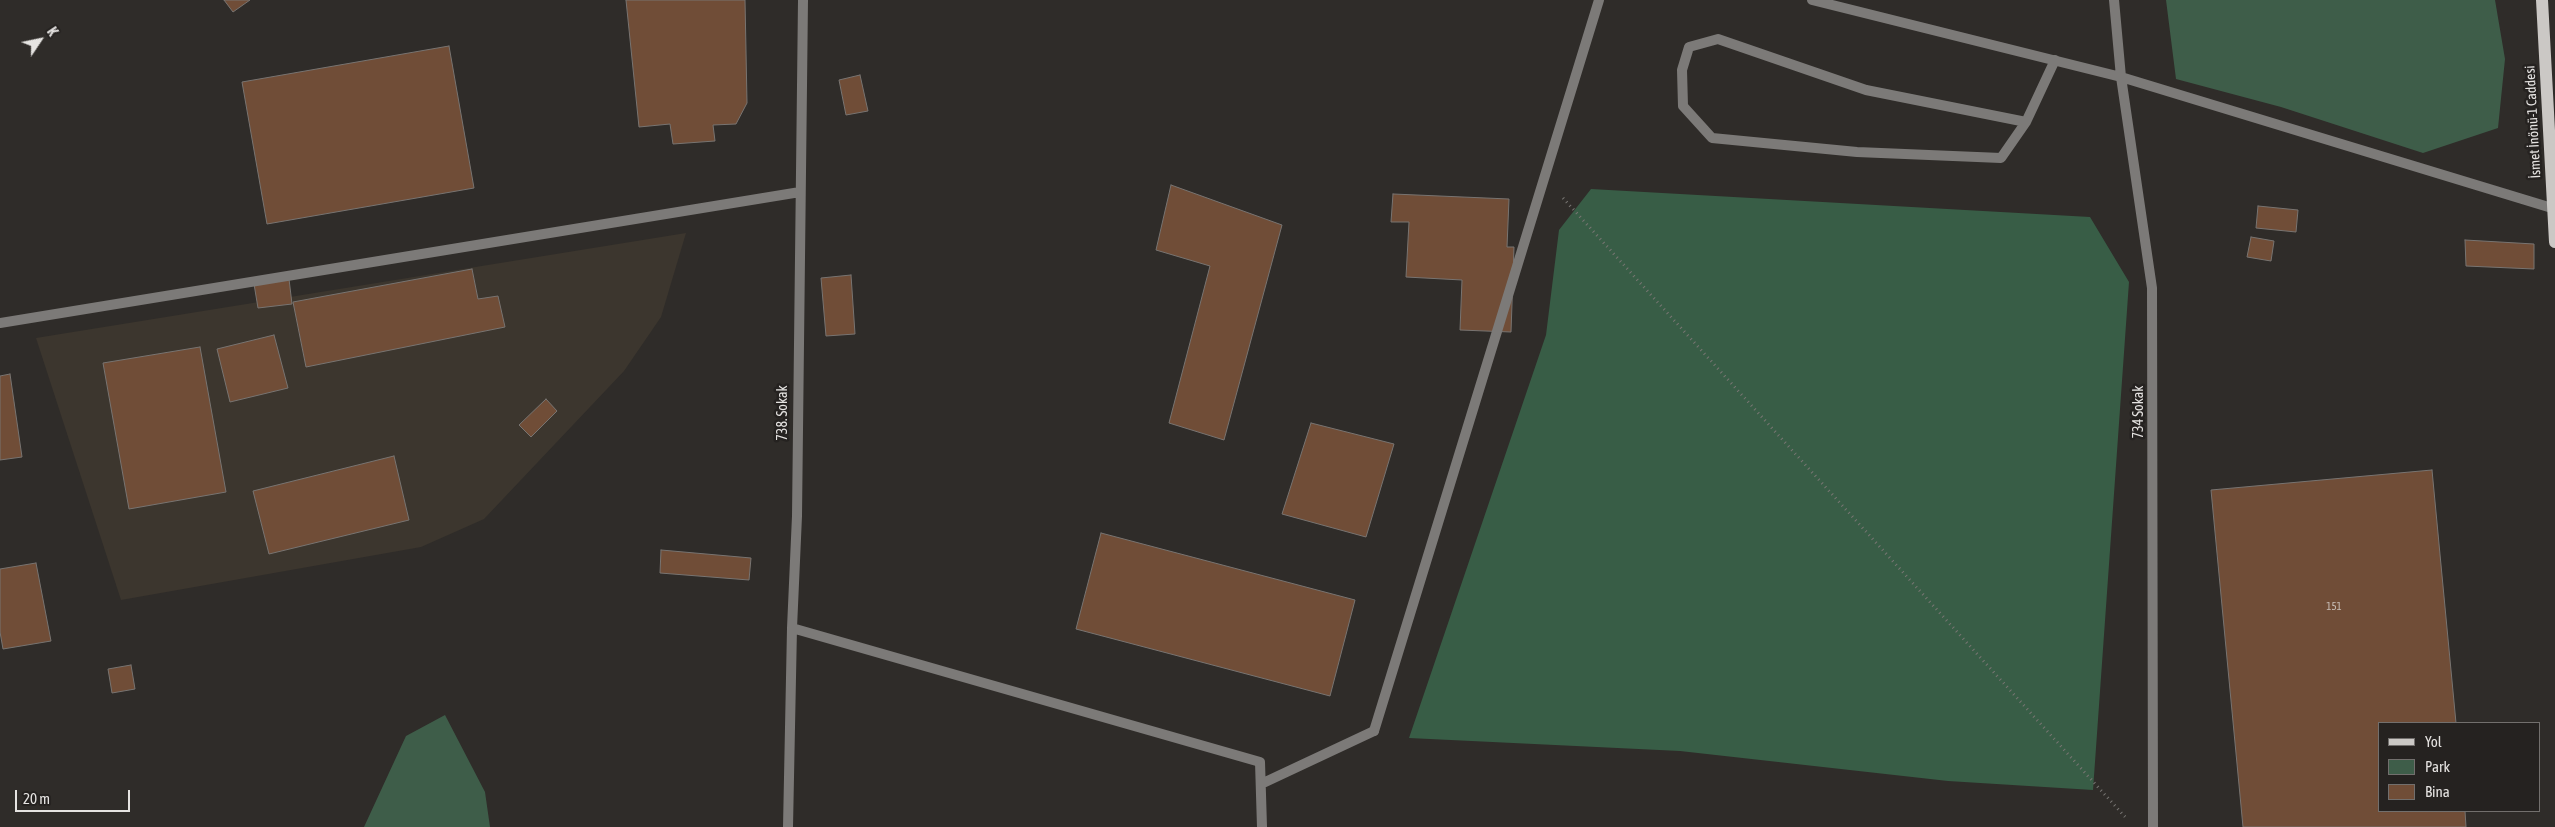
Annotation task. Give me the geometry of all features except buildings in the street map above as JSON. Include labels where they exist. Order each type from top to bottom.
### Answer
[{"type":"main road","name":"İsmet İnönü-1 Caddesi","points":[[2542,0],[2555,242]]},
{"type":"street","name":"738. Sokak","points":[[788,827],[796,516],[802,0]]},
{"type":"street","points":[[1261,784],[1374,731],[1599,0]]},
{"type":"street","points":[[1812,0],[2121,77],[2554,209]]},
{"type":"street","name":"734 Sokak","points":[[2114,0],[2121,77],[2152,288],[2153,827]]},
{"type":"street","points":[[2026,122],[1866,90],[1718,38],[1689,47],[1682,70],[1683,106],[1712,138],[1857,152],[2001,158],[2026,122],[2055,60]]},
{"type":"street","points":[[0,323],[800,192]]},
{"type":"street","points":[[792,628],[1260,762],[1262,827]]},
{"type":"path","points":[[1544,178],[2128,820]]},
{"type":"shaded area","points":[[686,233],[661,317],[624,371],[484,519],[421,547],[121,600],[36,338]]},
{"type":"green space","points":[[2166,0],[2495,0],[2505,59],[2498,128],[2423,153],[2281,107],[2176,79]]},
{"type":"green space","points":[[1591,189],[2090,217],[2129,282],[2093,790],[1948,781],[1680,751],[1409,738],[1546,335],[1559,230]]},
{"type":"green space","points":[[445,715],[485,792],[490,827],[364,827],[406,736]]}]
